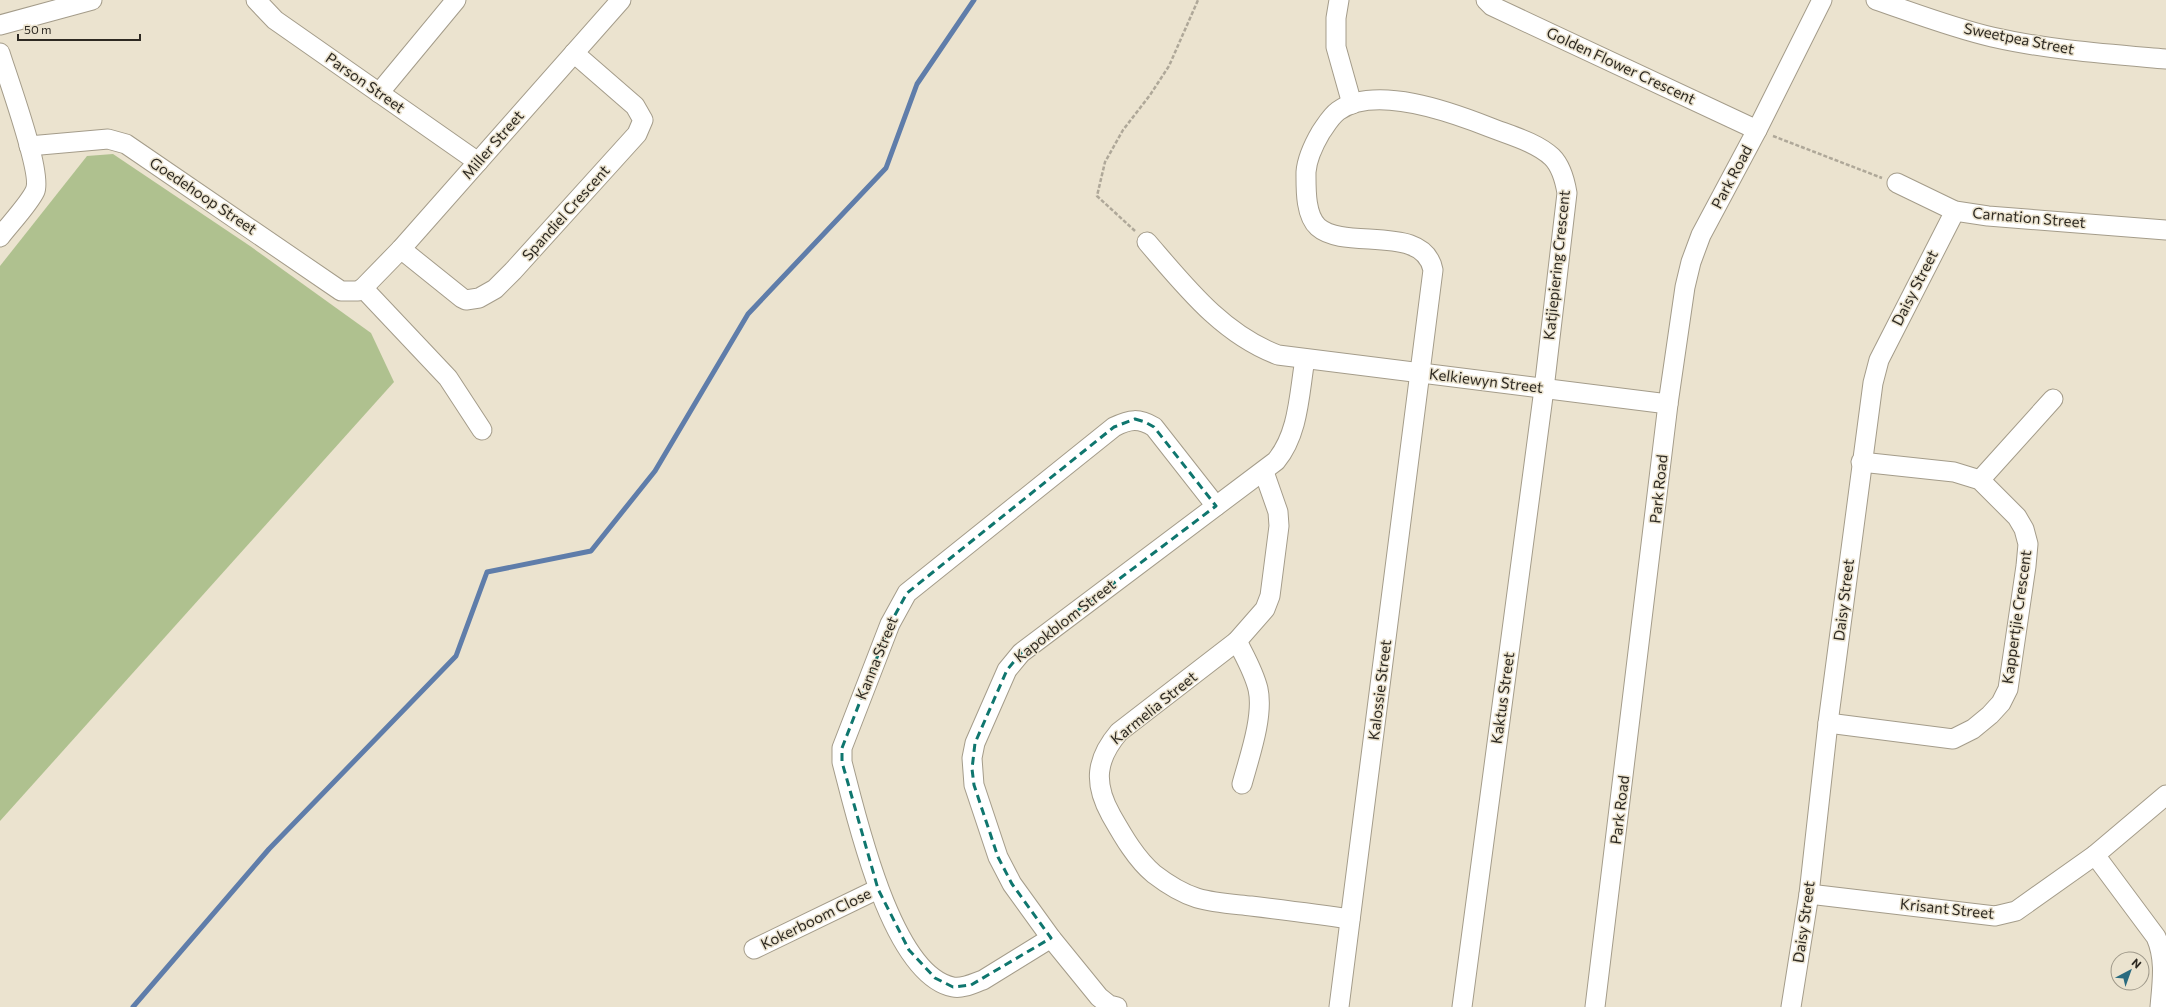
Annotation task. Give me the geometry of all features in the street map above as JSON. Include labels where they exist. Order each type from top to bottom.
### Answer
[{"type":"street","points":[[0,25],[92,0]]},
{"type":"street","name":"Parson Street","points":[[256,0],[274,20],[478,162]]},
{"type":"street","points":[[379,93],[456,0]]},
{"type":"street","name":"Miller Street","points":[[363,288],[401,249],[621,0]]},
{"type":"street","points":[[1339,0],[1336,18],[1336,47],[1352,104]]},
{"type":"street","name":"Golden Flower Crescent","points":[[1486,0],[1492,6],[1757,130]]},
{"type":"street","name":"Park Road","points":[[1594,1007],[1668,404],[1686,287],[1696,248],[1822,0]]},
{"type":"street","name":"Sweetpea Street","points":[[1876,0],[1991,37],[2050,47],[2166,59]]},
{"type":"street","name":"Spandiel Crescent","points":[[401,249],[462,298],[473,300],[485,296],[514,271],[637,134],[643,124],[638,110],[574,53]]},
{"type":"street","points":[[0,54],[29,146],[37,179],[35,192],[0,237]]},
{"type":"street","name":"Katjiepiering Crescent","points":[[1421,373],[1434,270],[1430,260],[1423,252],[1409,244],[1328,232],[1318,227],[1313,219],[1307,197],[1306,170],[1313,145],[1337,111],[1352,104],[1376,100],[1413,104],[1453,113],[1531,144],[1552,157],[1558,164],[1567,193],[1544,388]]},
{"type":"street","name":"Goedehoop Street","points":[[29,146],[108,139],[126,144],[341,291],[351,292],[363,288]]},
{"type":"street","name":"Carnation Street","points":[[1897,183],[1955,211],[1988,216],[2166,230]]},
{"type":"street","name":"Daisy Street","points":[[1791,1007],[1809,894],[1828,723],[1861,462],[1873,383],[1879,360],[1955,211]]},
{"type":"street","name":"Kelkiewyn Street","points":[[1147,242],[1199,302],[1243,338],[1260,348],[1278,355],[1668,404]]},
{"type":"street","points":[[363,288],[448,378],[482,430]]},
{"type":"street","name":"Kapokblom Street","points":[[1117,1007],[1109,1005],[1099,997],[1051,938],[1012,884],[998,858],[974,785],[972,758],[975,743],[1005,675],[1021,652],[1216,506],[1264,472],[1286,449],[1293,433],[1305,359]]},
{"type":"street","name":"Kalossie Street","points":[[1339,1007],[1421,373]]},
{"type":"street","name":"Kaktus Street","points":[[1462,1007],[1544,388]]},
{"type":"street","points":[[1980,480],[2053,399]]},
{"type":"street","name":"Kanna Street","points":[[1051,938],[983,980],[959,987],[953,987],[935,978],[913,957],[878,889],[842,762],[842,748],[890,624],[907,593],[1114,427],[1126,421],[1135,419],[1154,427],[1216,506]]},
{"type":"street","name":"Kappertjie Crescent","points":[[1828,723],[1953,739],[1973,729],[2001,703],[2008,688],[2026,566],[2028,544],[2024,529],[2017,517],[1980,480],[1954,472],[1861,462]]},
{"type":"street","name":"Karmelia Street","points":[[1264,472],[1278,512],[1279,526],[1270,596],[1265,609],[1237,641],[1120,732],[1107,746],[1101,759],[1099,775],[1106,806],[1122,834],[1138,857],[1153,873],[1178,890],[1210,901],[1350,919]]},
{"type":"street","points":[[1237,641],[1252,670],[1258,691],[1258,715],[1242,784]]},
{"type":"street","name":"Krisant Street","points":[[1809,894],[1994,916],[2016,911],[2095,855],[2166,795]]},
{"type":"street","points":[[2095,855],[2156,937],[2160,946],[2163,962],[2160,1007]]},
{"type":"street","name":"Kokerboom Close","points":[[754,950],[878,889]]},
{"type":"path","points":[[1147,242],[1097,196],[1106,162],[1123,130],[1150,95],[1169,66],[1198,0]]},
{"type":"path","points":[[1757,130],[1897,183]]},
{"type":"highlighted area","points":[[1135,419],[1154,427],[1216,506],[1021,653],[1007,670],[975,743],[972,769],[974,785],[998,857],[1012,884],[1051,938],[971,985],[953,987],[935,978],[909,950],[878,889],[842,762],[842,748],[890,624],[907,593],[1114,427]]},
{"type":"green space","points":[[113,154],[250,246],[371,333],[394,382],[0,821],[0,266],[87,156]]},
{"type":"waterway","points":[[133,1007],[269,849],[456,656],[487,572],[591,551],[655,471],[748,314],[886,168],[917,84],[974,0]]}]
